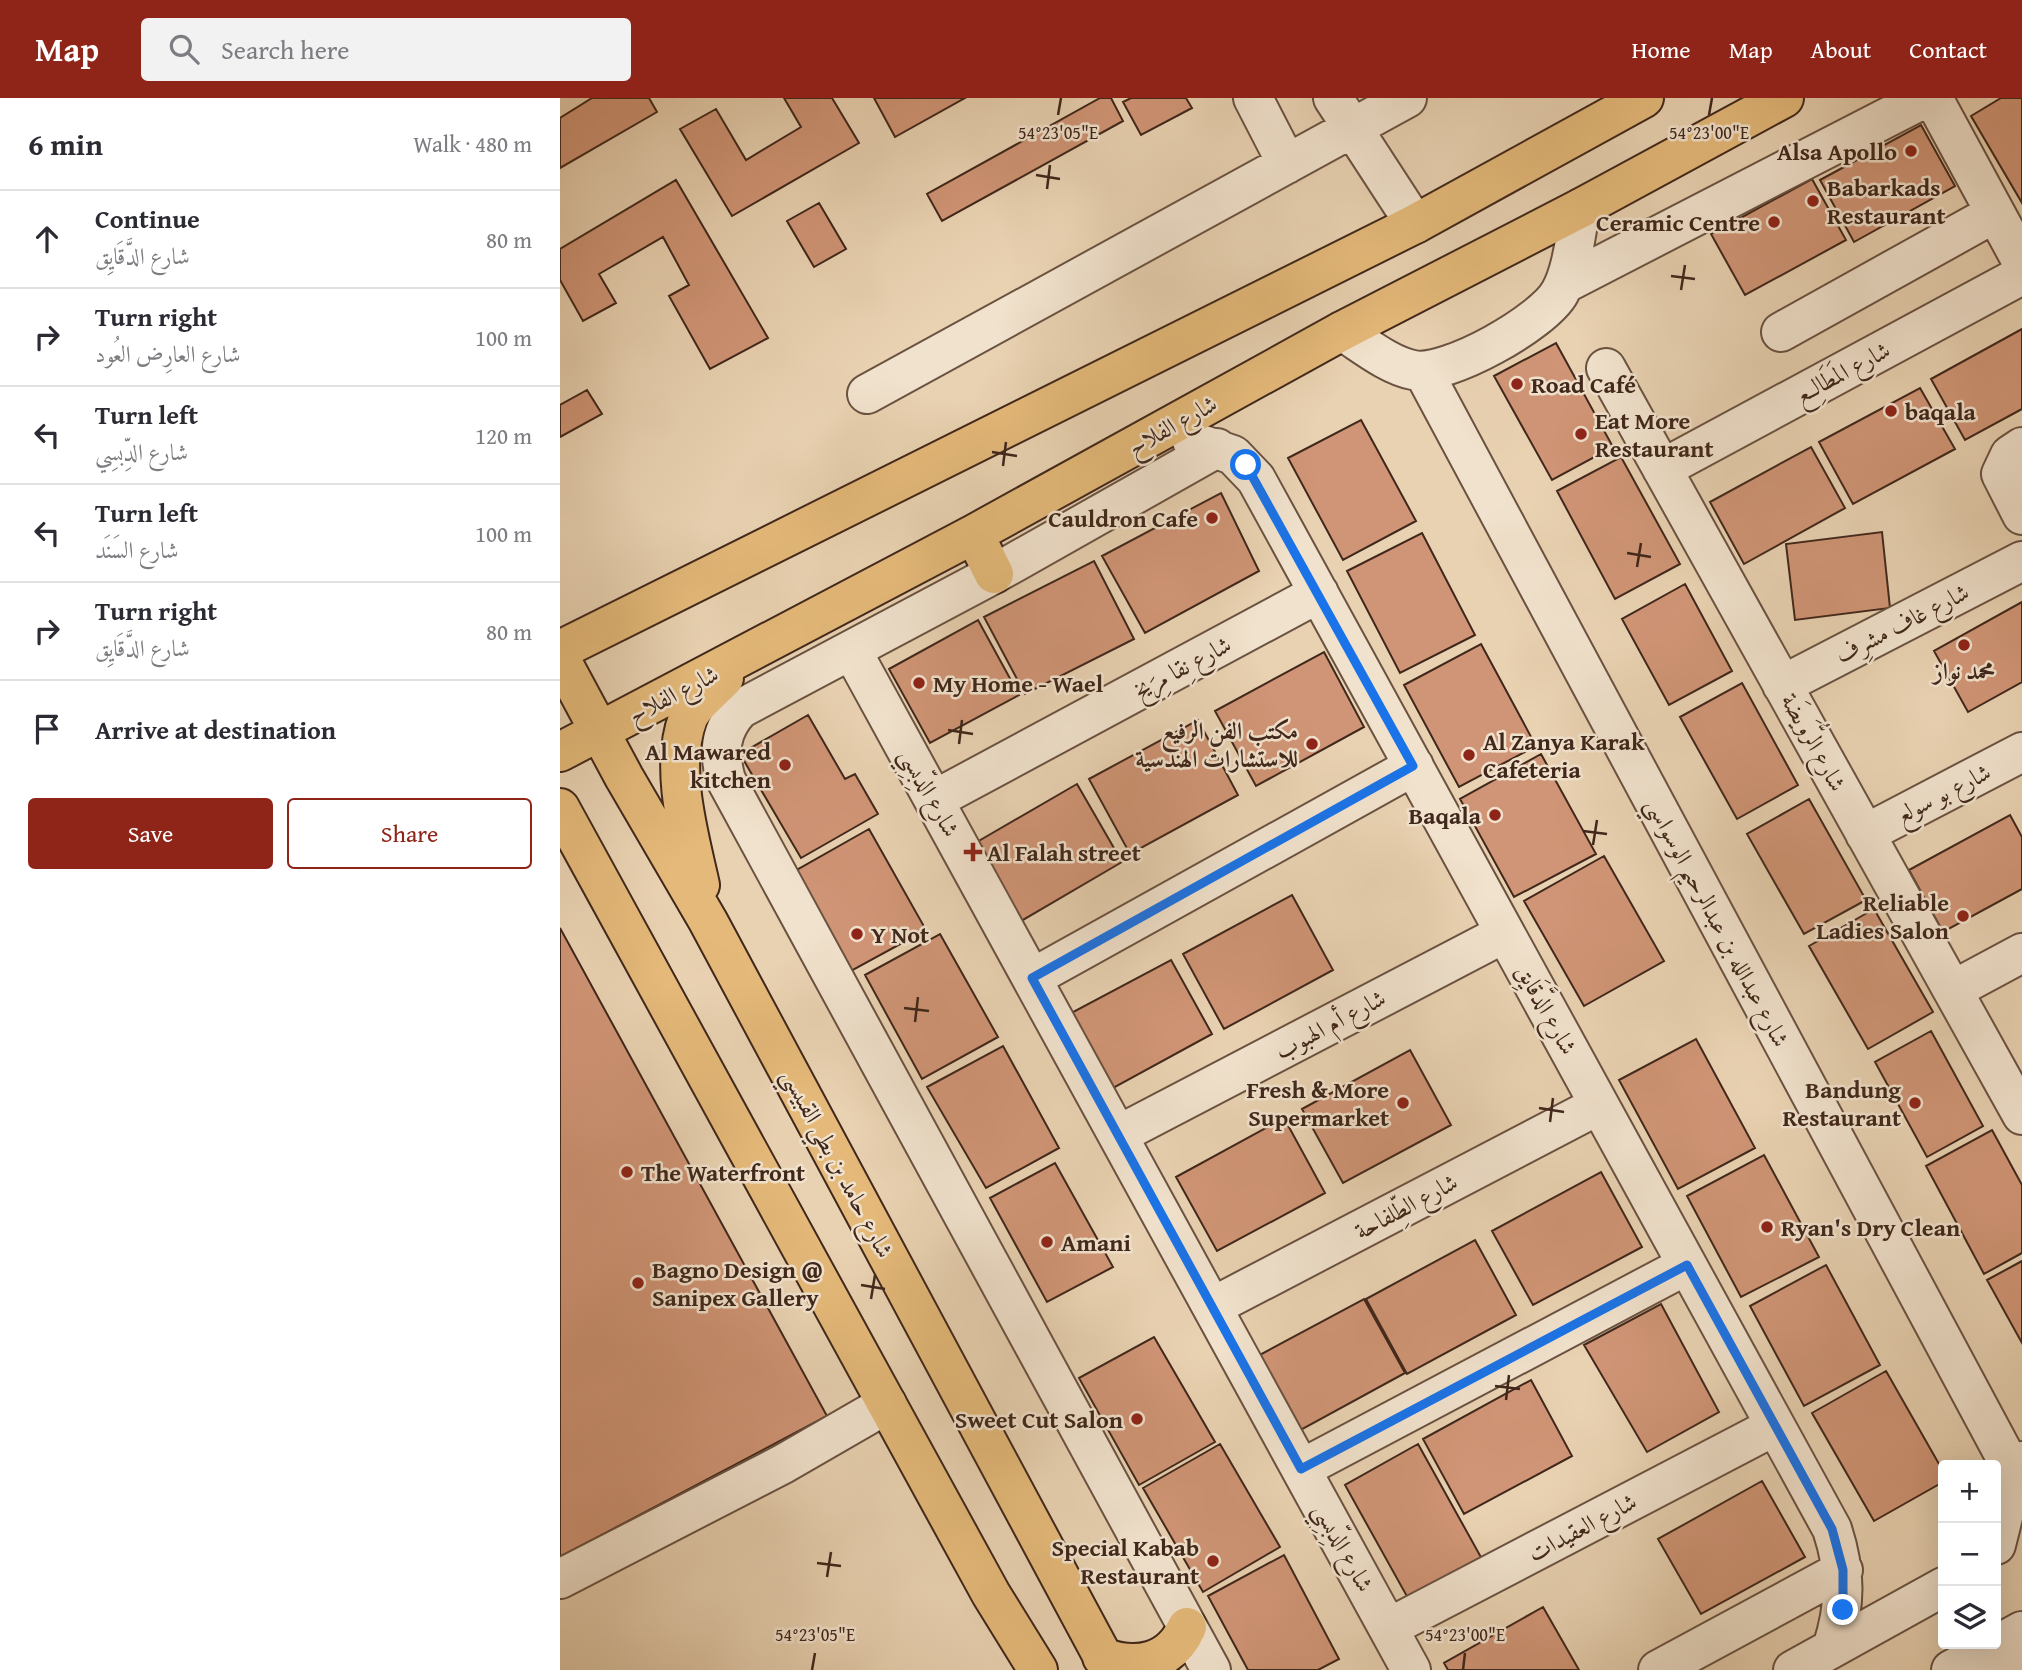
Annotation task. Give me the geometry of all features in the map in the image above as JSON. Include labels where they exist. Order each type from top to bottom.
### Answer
[{"type":"main road","points":[[560,650],[1415,224],[1644,98]]},
{"type":"main road","name":"شارع الفلاح","points":[[560,752],[744,657],[1342,331],[1580,208],[1784,98]]},
{"type":"main road","points":[[974,534],[994,574]]},
{"type":"main road","points":[[708,921],[682,798],[684,736],[689,716],[744,657]]},
{"type":"main road","name":"شارع حامد بن بطي القبيسي","points":[[560,658],[599,732],[708,921],[1106,1663]]},
{"type":"main road","points":[[560,808],[577,865],[887,1404],[991,1594],[1028,1670]]},
{"type":"main road","points":[[991,1594],[1038,1670]]},
{"type":"main road","points":[[1106,1663],[1130,1666],[1152,1662],[1171,1652],[1187,1626]]},
{"type":"street","points":[[1252,98],[1287,163]]},
{"type":"street","points":[[867,394],[1287,163],[1342,113],[1407,98]]},
{"type":"street","points":[[1564,284],[1925,98]]},
{"type":"street","points":[[1933,98],[2022,262]]},
{"type":"street","points":[[1342,113],[1415,224]]},
{"type":"street","points":[[1342,331],[1395,363],[1423,372],[1458,362],[1536,319],[1553,303],[1564,284],[1580,208]]},
{"type":"street","points":[[1781,332],[1996,213]]},
{"type":"street","name":"شارع المَطَالِع","points":[[1662,469],[2022,275]]},
{"type":"street","name":"شارع الرُّوَيضَة","points":[[1606,368],[2022,1115]]},
{"type":"street","name":"شارع عبدالله بن عبدالرحيم الوسواسي","points":[[1423,372],[2018,1467]]},
{"type":"street","name":"شارع الدَّقَايِق","points":[[1160,431],[1217,448],[1239,460],[1256,479],[1319,593],[1832,1529],[1843,1570],[1843,1610],[1832,1648]]},
{"type":"street","points":[[2022,447],[2010,455],[2001,474],[2022,515]]},
{"type":"street","points":[[1211,1670],[726,780],[721,762],[727,724],[740,709],[994,574],[1217,448]]},
{"type":"street","name":"شارع غاف مشرِف","points":[[1782,685],[2022,561]]},
{"type":"street","name":"شارع نِقا مِرَيخ","points":[[934,800],[1319,593]]},
{"type":"street","name":"شارع الدِّبسِي","points":[[852,651],[1411,1670]]},
{"type":"street","name":"شارع بو سولع","points":[[1865,834],[2022,752]]},
{"type":"street","points":[[1032,978],[1413,766]]},
{"type":"street","name":"شارع أم الهبوب","points":[[1118,1135],[1505,933]]},
{"type":"street","points":[[1952,990],[2022,953]]},
{"type":"street","name":"شارع الطِّلفاحة","points":[[1212,1307],[1599,1105]]},
{"type":"street","points":[[1301,1469],[1687,1265]]},
{"type":"street","points":[[560,1579],[783,1464],[887,1404]]},
{"type":"street","name":"شارع العقيدات","points":[[1388,1628],[1775,1426]]},
{"type":"street","points":[[2001,1527],[2018,1467]]},
{"type":"street","points":[[2001,1555],[2022,1544]]},
{"type":"street","points":[[1658,1670],[1843,1570]]},
{"type":"street","points":[[1793,1670],[1938,1590]]},
{"type":"street","points":[[1965,1662],[2022,1631]]},
{"type":"street","points":[[1965,1662],[2018,1670]]},
{"type":"building","points":[[592,98],[649,98],[657,112],[560,168],[560,118]]},
{"type":"building","points":[[784,98],[832,98],[859,143],[732,216],[680,129],[716,109],[746,160],[801,127]]},
{"type":"building","points":[[874,98],[965,98],[895,137]]},
{"type":"building","points":[[1100,98],[1111,98],[1123,121],[942,221],[927,194]]},
{"type":"building","points":[[1131,98],[1186,98],[1192,108],[1141,135],[1123,102]]},
{"type":"building","points":[[2001,98],[2022,98],[2022,203],[1971,116]]},
{"type":"building","points":[[1921,125],[1955,186],[1854,242],[1820,180]]},
{"type":"building","points":[[1812,179],[1846,240],[1745,295],[1711,234]]},
{"type":"building","points":[[676,180],[768,338],[710,369],[669,296],[689,285],[663,237],[599,274],[616,303],[583,321],[560,280],[560,249]]},
{"type":"building","points":[[819,203],[846,249],[814,267],[787,221]]},
{"type":"building","points":[[2022,329],[2022,409],[1965,440],[1931,379]]},
{"type":"building","points":[[1556,343],[1613,447],[1552,480],[1494,376]]},
{"type":"building","points":[[1920,388],[1955,449],[1853,504],[1819,442]]},
{"type":"building","points":[[587,390],[602,414],[560,437],[560,405]]},
{"type":"building","points":[[1361,420],[1416,521],[1343,560],[1288,458]]},
{"type":"building","points":[[1811,447],[1845,508],[1744,564],[1710,502]]},
{"type":"building","points":[[1621,457],[1680,564],[1615,599],[1557,491]]},
{"type":"building","points":[[1221,493],[1259,571],[1145,633],[1102,556]]},
{"type":"building","points":[[1882,532],[1890,608],[1795,620],[1786,544]]},
{"type":"building","points":[[1422,533],[1475,635],[1400,673],[1347,571]]},
{"type":"building","points":[[1094,561],[1134,639],[1025,694],[984,617]]},
{"type":"building","points":[[1685,584],[1732,671],[1669,705],[1622,619]]},
{"type":"building","points":[[2022,602],[2022,682],[1968,712],[1934,651]]},
{"type":"building","points":[[978,620],[1019,695],[930,743],[889,669]]},
{"type":"building","points":[[1481,644],[1536,746],[1459,787],[1404,685]]},
{"type":"building","points":[[1324,652],[1364,727],[1256,786],[1215,711]]},
{"type":"building","points":[[1742,683],[1798,785],[1737,819],[1680,717]]},
{"type":"building","points":[[808,715],[845,779],[855,774],[878,814],[801,858],[740,754]]},
{"type":"building","points":[[1198,720],[1238,795],[1130,854],[1089,779]]},
{"type":"building","points":[[1541,754],[1596,854],[1514,897],[1460,799]]},
{"type":"building","points":[[1077,784],[1122,862],[1016,924],[970,846]]},
{"type":"building","points":[[1809,799],[1866,900],[1804,934],[1747,834]]},
{"type":"building","points":[[2010,815],[2022,837],[2022,889],[1943,932],[1909,870]]},
{"type":"building","points":[[869,829],[926,930],[851,971],[795,871]]},
{"type":"building","points":[[1604,856],[1664,961],[1584,1006],[1524,901]]},
{"type":"building","points":[[1292,895],[1333,970],[1224,1029],[1183,954]]},
{"type":"building","points":[[1874,909],[1933,1012],[1868,1049],[1809,946]]},
{"type":"building","name":"The Waterfront","points":[[560,928],[827,1416],[560,1557]]},
{"type":"building","points":[[940,934],[998,1037],[922,1079],[865,975]]},
{"type":"building","points":[[1171,960],[1212,1034],[1104,1093],[1062,1018]]},
{"type":"building","points":[[1931,1031],[1983,1126],[1927,1157],[1875,1062]]},
{"type":"building","points":[[1696,1039],[1755,1148],[1678,1189],[1619,1080]]},
{"type":"building","points":[[1003,1046],[1059,1148],[986,1188],[927,1087]]},
{"type":"building","points":[[1410,1050],[1451,1125],[1343,1183],[1302,1109]]},
{"type":"building","points":[[1284,1118],[1325,1193],[1217,1251],[1176,1177]]},
{"type":"building","points":[[1992,1130],[2022,1185],[2022,1253],[1984,1274],[1926,1166]]},
{"type":"building","points":[[1764,1155],[1819,1257],[1741,1297],[1687,1196]]},
{"type":"building","points":[[1055,1163],[1113,1267],[1047,1302],[990,1198]]},
{"type":"building","points":[[1601,1172],[1642,1247],[1533,1305],[1492,1231]]},
{"type":"building","points":[[1475,1240],[1516,1315],[1407,1374],[1366,1299]]},
{"type":"building","points":[[2022,1261],[2022,1343],[1987,1280]]},
{"type":"building","points":[[1826,1265],[1880,1365],[1804,1406],[1750,1306]]},
{"type":"building","points":[[1364,1299],[1405,1373],[1297,1432],[1256,1357]]},
{"type":"building","points":[[1661,1304],[1719,1412],[1647,1452],[1584,1345]]},
{"type":"building","points":[[1154,1337],[1215,1442],[1139,1485],[1079,1378]]},
{"type":"building","points":[[1886,1371],[1938,1462],[1938,1485],[1874,1521],[1812,1413]]},
{"type":"building","points":[[1531,1380],[1572,1456],[1464,1514],[1423,1439]]},
{"type":"building","points":[[1220,1444],[1280,1547],[1203,1592],[1143,1488]]},
{"type":"building","points":[[1418,1444],[1482,1559],[1409,1600],[1345,1485]]},
{"type":"building","points":[[1762,1481],[1805,1557],[1701,1614],[1658,1539]]},
{"type":"building","points":[[1284,1555],[1339,1659],[1318,1670],[1248,1670],[1208,1596]]},
{"type":"building","points":[[1543,1607],[1579,1670],[1448,1670],[1444,1663]]},
{"type":"place","name":"Alsa Apollo","points":[[1911,151]]},
{"type":"place","name":"Babarkads Restaurant","points":[[1813,201]]},
{"type":"place","name":"Ceramic Centre","points":[[1774,222]]},
{"type":"place","name":"Road Café","points":[[1517,384]]},
{"type":"place","name":"baqala","points":[[1891,411]]},
{"type":"place","name":"Eat More Restaurant","points":[[1581,434]]},
{"type":"place","name":"Cauldron Cafe","points":[[1212,518]]},
{"type":"place","name":"محمد نواز","points":[[1964,645]]},
{"type":"place","name":"My Home - Wael","points":[[919,683]]},
{"type":"place","name":"مكتب الفن الرفيع للاستشارات الهندسية","points":[[1312,744]]},
{"type":"place","name":"Al Zanya Karak Cafeteria","points":[[1469,755]]},
{"type":"place","name":"Al Mawared kitchen","points":[[785,765]]},
{"type":"place","name":"Baqala","points":[[1495,815]]},
{"type":"place","name":"Al Falah street","points":[[973,852]]},
{"type":"place","name":"Reliable Ladies Salon","points":[[1963,916]]},
{"type":"place","name":"Y Not","points":[[857,934]]},
{"type":"place","name":"Fresh & More Supermarket","points":[[1403,1103]]},
{"type":"place","name":"Bandung Restaurant","points":[[1915,1103]]},
{"type":"place","name":"The Waterfront","points":[[627,1172]]},
{"type":"place","name":"Ryan's Dry Clean","points":[[1767,1227]]},
{"type":"place","name":"Amani","points":[[1047,1242]]},
{"type":"place","name":"Bagno Design @ Sanipex Gallery","points":[[638,1283]]},
{"type":"place","name":"Sweet Cut Salon","points":[[1137,1419]]},
{"type":"place","name":"Special Kabab Restaurant","points":[[1213,1561]]},
{"type":"route","points":[[1246,465],[1413,766],[1032,978],[1301,1469],[1687,1265],[1832,1529],[1843,1570],[1843,1610]]}]
